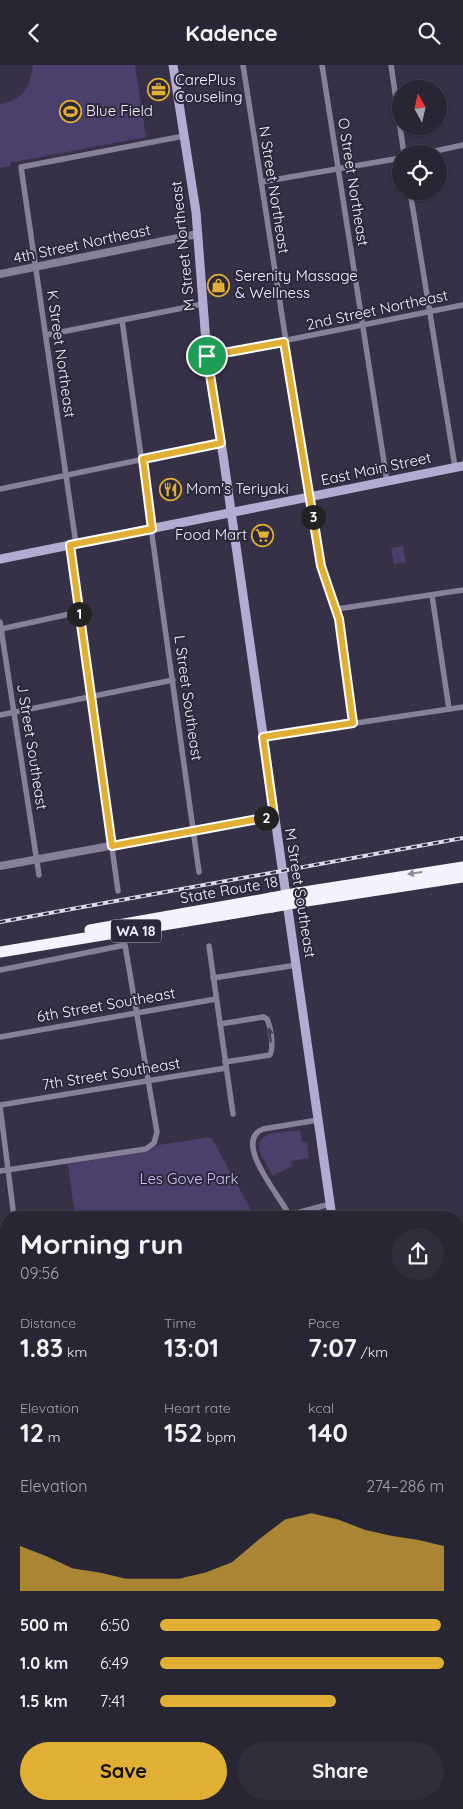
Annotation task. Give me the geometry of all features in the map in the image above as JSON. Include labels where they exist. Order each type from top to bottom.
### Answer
[{"type":"highway","name":"State Route 18","points":[[0,952],[299,897],[397,876],[463,867]]},
{"type":"highway","name":"State Route 18","points":[[299,897],[463,877]]},
{"type":"highway","name":"State Route 18","points":[[0,945],[271,902]]},
{"type":"main road","name":"M Street Northeast","points":[[173,65],[198,234],[207,356],[231,513]]},
{"type":"main road","name":"East Main Street","points":[[0,559],[459,466]]},
{"type":"main road","name":"M Street Southeast","points":[[231,513],[331,1211]]},
{"type":"street","name":"N Street Northeast","points":[[243,65],[284,342],[323,576],[337,609],[353,723]]},
{"type":"street","name":"O Street Northeast","points":[[322,65],[387,481]]},
{"type":"street","points":[[391,65],[403,145]]},
{"type":"street","name":"K Street Northeast","points":[[118,891],[79,612],[66,475],[21,167],[184,136]]},
{"type":"street","points":[[447,149],[463,145]]},
{"type":"street","points":[[261,182],[392,160]]},
{"type":"street","points":[[411,200],[429,311],[459,466]]},
{"type":"street","name":"4th Street Northeast","points":[[0,274],[198,234]]},
{"type":"street","points":[[46,335],[203,303]]},
{"type":"street","name":"2nd Street Northeast","points":[[207,356],[463,305]]},
{"type":"street","name":"L Street Southeast","points":[[122,320],[143,459],[199,872]]},
{"type":"street","points":[[0,489],[221,443]]},
{"type":"street","points":[[337,609],[463,590]]},
{"type":"street","points":[[432,595],[449,709]]},
{"type":"street","points":[[0,625],[79,612]]},
{"type":"street","name":"J Street Southeast","points":[[0,625],[39,875]]},
{"type":"street","points":[[0,715],[173,680]]},
{"type":"street","points":[[263,737],[463,707]]},
{"type":"street","points":[[0,866],[274,816]]},
{"type":"street","points":[[0,969],[126,945],[157,1132],[154,1143],[146,1149],[0,1171]]},
{"type":"street","points":[[209,946],[233,1114]]},
{"type":"street","points":[[213,978],[297,965]]},
{"type":"street","name":"6th Street Southeast","points":[[0,1037],[216,999]]},
{"type":"street","name":"7th Street Southeast","points":[[0,1106],[149,1080],[270,1055],[272,1050],[267,1019],[263,1017],[220,1024]]},
{"type":"street","points":[[0,1106],[13,1211]]},
{"type":"street","points":[[287,1211],[258,1165],[253,1148],[253,1137],[265,1129],[318,1121]]},
{"type":"street","points":[[307,1211],[330,1204]]},
{"type":"green space","points":[[33,65],[135,65],[146,137],[15,162],[12,161],[10,166],[0,168],[0,104],[20,96],[24,92],[30,80]]},
{"type":"green space","points":[[403,546],[406,562],[394,564],[391,548]]},
{"type":"green space","points":[[300,1130],[302,1142],[307,1142],[309,1158],[291,1161],[292,1166],[273,1176],[260,1153],[259,1142],[268,1134]]},
{"type":"green space","name":"Les Gove Park","points":[[211,1137],[252,1211],[74,1211],[68,1164],[147,1152],[158,1145]]},
{"type":"railway","points":[[0,922],[463,838]]},
{"type":"place","name":"CarePlus Couseling","points":[[159,89]]},
{"type":"place","name":"Blue Field","points":[[70,111]]},
{"type":"place","name":"Serenity Massage & Wellness","points":[[219,285]]},
{"type":"place","name":"Mom's Teriyaki","points":[[170,489]]},
{"type":"place","name":"Food Mart","points":[[263,535]]},
{"type":"route","points":[[284,342],[324,582],[336,606],[339,619],[353,723],[263,737],[274,816],[112,846],[70,545],[152,529],[143,459],[221,443],[207,356],[284,342]]}]
